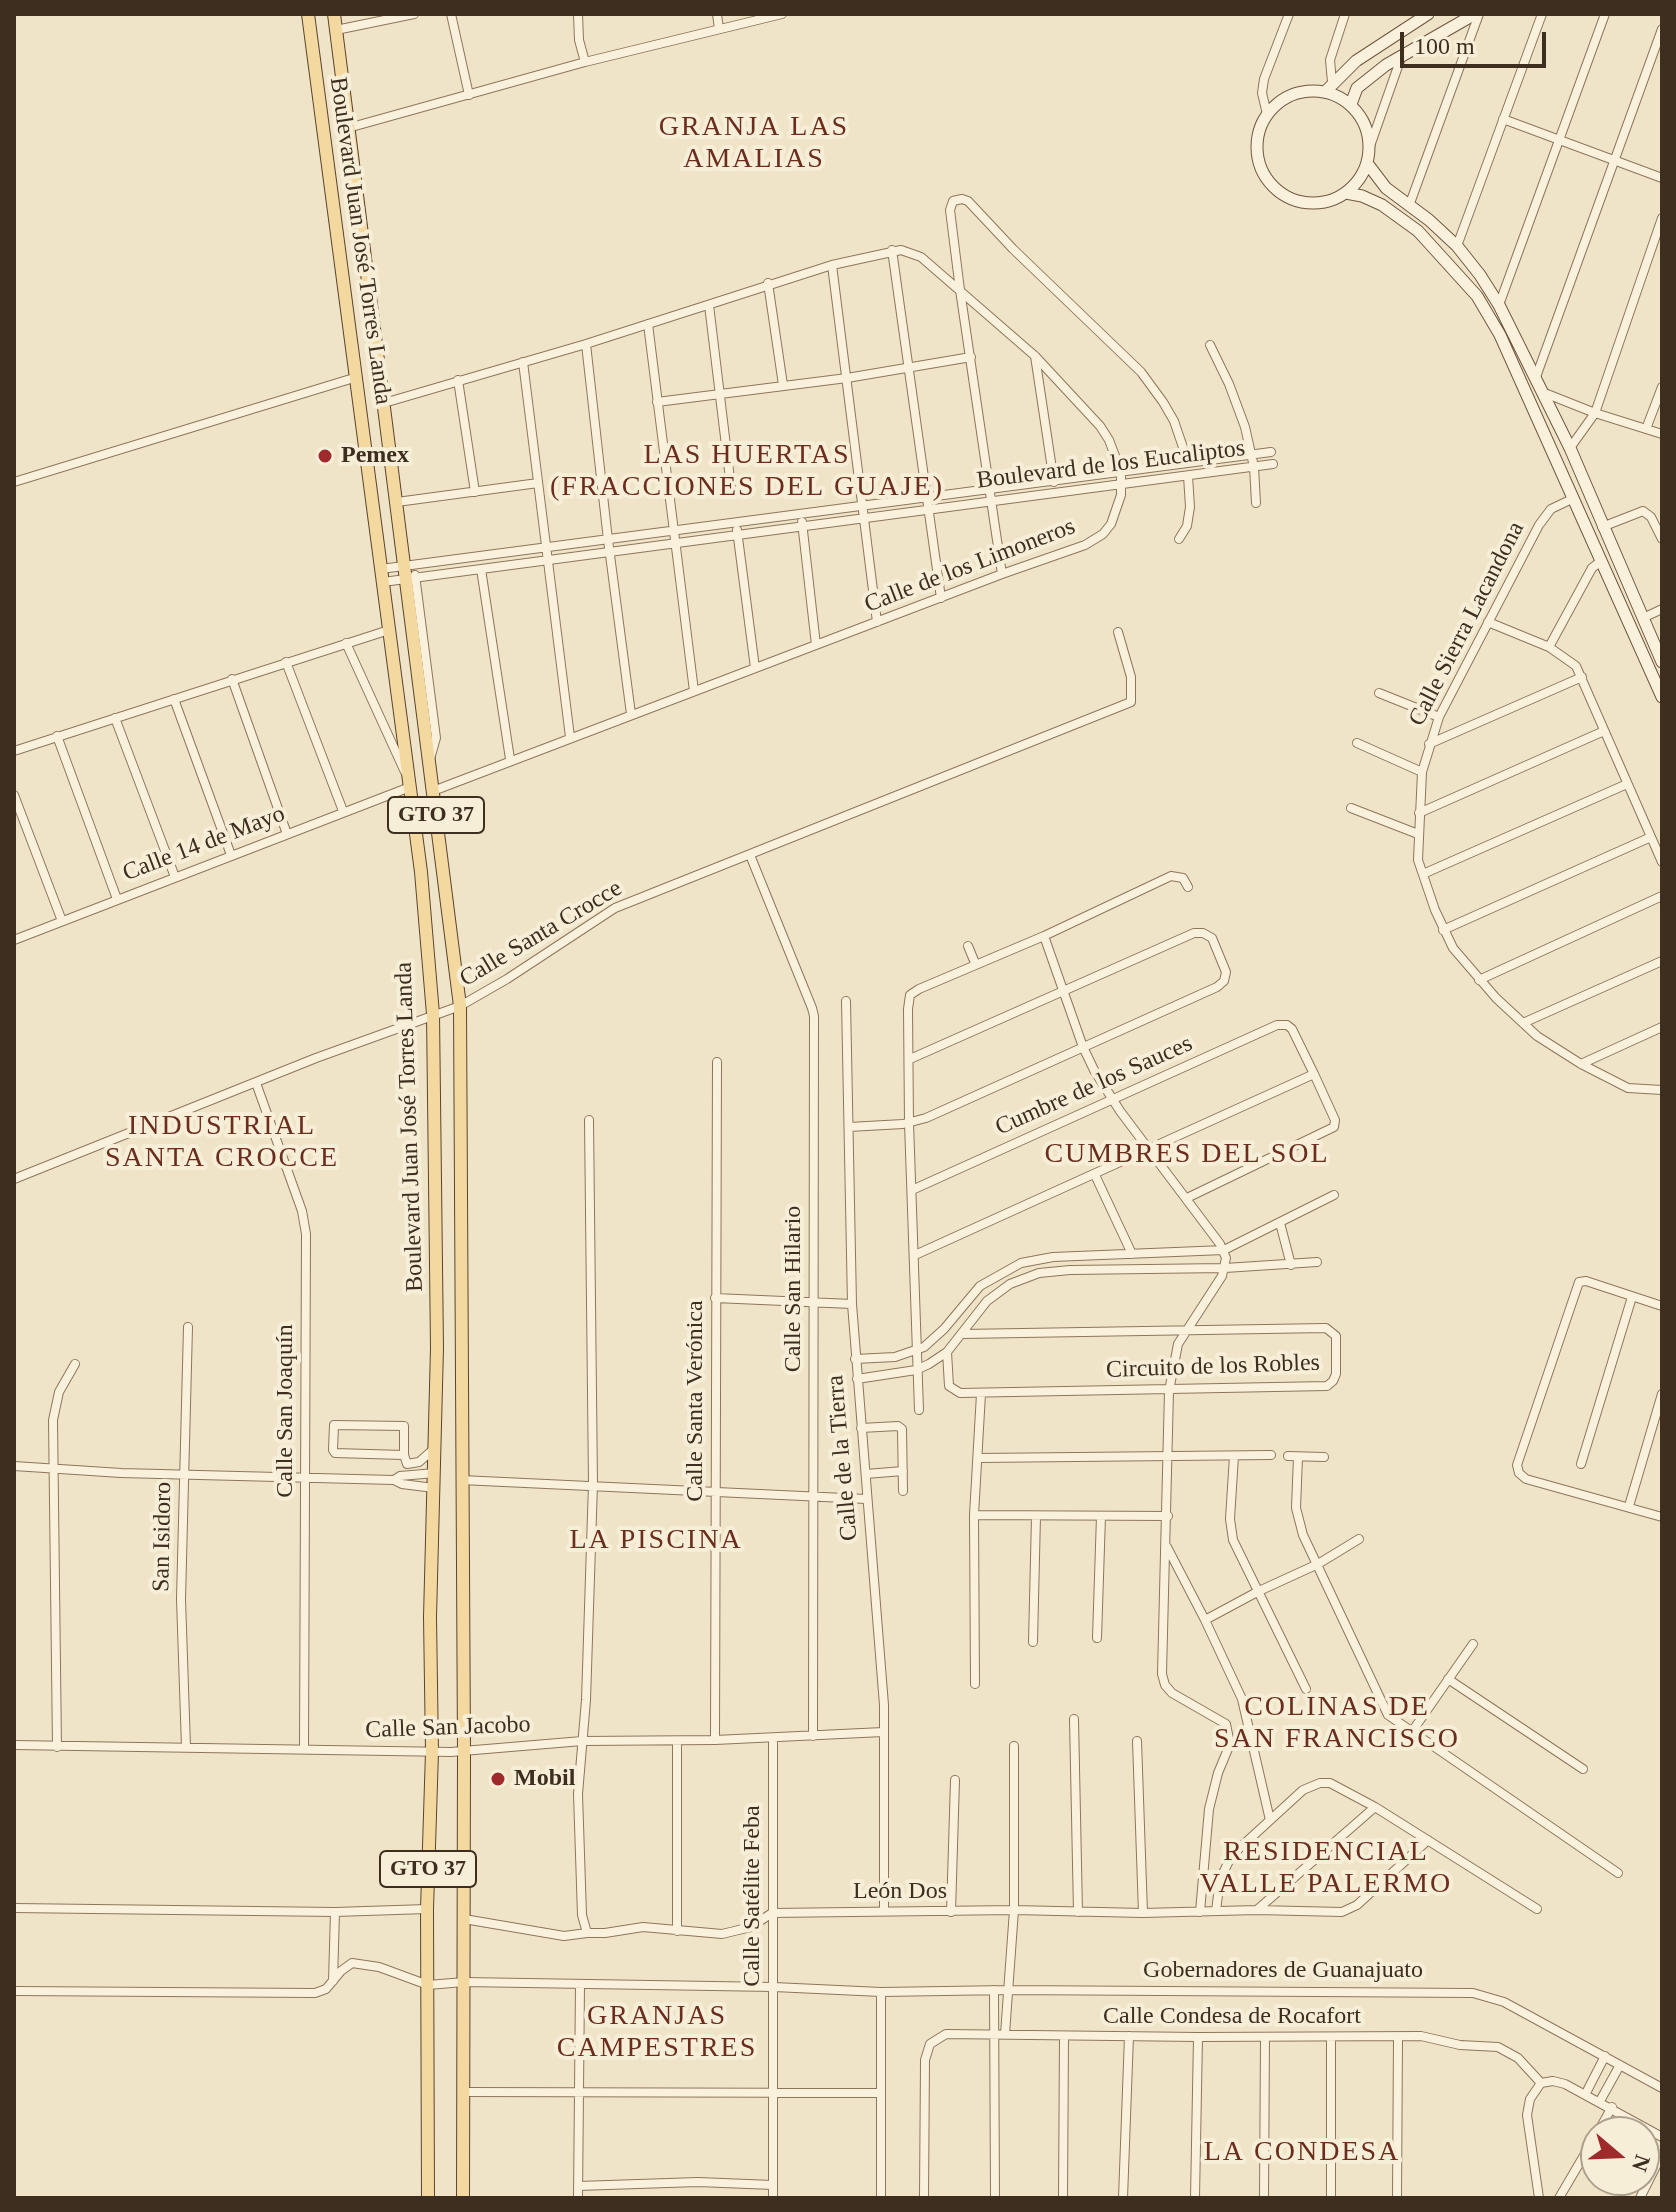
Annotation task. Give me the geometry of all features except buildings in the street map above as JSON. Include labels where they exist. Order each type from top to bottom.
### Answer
[{"type":"main road","name":"Boulevard Juan José Torres Landa","points":[[308,14],[421,872],[433,1014],[437,1254],[430,1617],[432,1752],[427,1909],[428,2198]]},
{"type":"main road","name":"Boulevard Juan José Torres Landa","points":[[334,14],[397,502],[410,572],[429,759],[460,1006],[463,2198]]},
{"type":"street","points":[[336,30],[414,14]]},
{"type":"street","points":[[451,14],[469,95]]},
{"type":"street","points":[[578,14],[579,40],[585,62]]},
{"type":"street","points":[[717,14],[719,29]]},
{"type":"street","points":[[348,128],[585,62],[782,14]]},
{"type":"street","points":[[1267,114],[1262,93],[1264,79],[1289,14]]},
{"type":"street","points":[[1328,87],[1330,60],[1345,14]]},
{"type":"street","points":[[1402,55],[1359,180],[1346,193],[1317,204],[1301,203],[1273,188],[1258,160],[1256,144],[1267,114],[1278,102],[1292,94],[1328,87],[1356,61],[1428,14]]},
{"type":"street","points":[[1351,104],[1357,88],[1402,55],[1477,14]]},
{"type":"street","points":[[1409,206],[1477,14]]},
{"type":"street","points":[[1457,246],[1542,14]]},
{"type":"street","points":[[1499,305],[1605,14]]},
{"type":"street","points":[[1536,377],[1662,29]]},
{"type":"street","points":[[1328,87],[1351,104],[1367,131],[1369,149]]},
{"type":"street","points":[[1503,119],[1662,178]]},
{"type":"street","points":[[1367,163],[1377,180],[1457,246],[1499,305],[1570,448],[1662,662]]},
{"type":"street","points":[[1346,193],[1382,205],[1418,231],[1477,296],[1500,335],[1662,697]]},
{"type":"street","points":[[1002,574],[960,290],[950,210],[953,201],[968,201],[999,236],[1141,372],[1174,421],[1188,462]]},
{"type":"street","points":[[1570,448],[1595,413],[1662,218]]},
{"type":"street","points":[[384,403],[586,344],[768,283],[892,250],[941,598]]},
{"type":"street","name":"Calle de los Limoneros","points":[[433,791],[510,759],[1095,540],[1111,524],[1121,495],[1121,472],[1100,426],[1035,356],[921,257],[907,251],[892,250]]},
{"type":"street","points":[[832,265],[877,622]]},
{"type":"street","points":[[768,283],[783,385]]},
{"type":"street","points":[[709,305],[731,487]]},
{"type":"street","points":[[648,324],[694,691]]},
{"type":"street","points":[[586,344],[631,714]]},
{"type":"street","points":[[1210,345],[1234,395],[1252,455],[1256,503]]},
{"type":"street","points":[[1035,356],[1054,482]]},
{"type":"street","points":[[657,402],[910,369],[971,357]]},
{"type":"street","points":[[523,362],[570,737]]},
{"type":"street","points":[[14,482],[357,377]]},
{"type":"street","points":[[458,380],[475,492]]},
{"type":"street","points":[[1646,429],[1662,387]]},
{"type":"street","points":[[1541,391],[1595,413],[1662,434]]},
{"type":"street","name":"Boulevard de los Eucaliptos","points":[[382,576],[546,548],[1271,452]]},
{"type":"street","name":"Boulevard de los Eucaliptos","points":[[410,572],[481,569],[1273,464]]},
{"type":"street","points":[[1179,539],[1187,526],[1190,507],[1188,476]]},
{"type":"street","points":[[397,502],[538,483]]},
{"type":"street","name":"Calle Sierra Lacandona","points":[[1572,499],[1559,504],[1545,516],[1439,717],[1422,772],[1418,860],[1443,930],[1453,948],[1479,980],[1523,1023],[1557,1050],[1628,1088],[1662,1090]]},
{"type":"street","points":[[1602,527],[1643,511],[1651,517],[1662,539]]},
{"type":"street","points":[[801,514],[816,645]]},
{"type":"street","points":[[736,523],[755,668]]},
{"type":"street","points":[[1549,647],[1592,568],[1601,561]]},
{"type":"street","points":[[481,569],[510,759]]},
{"type":"street","points":[[1643,618],[1662,609]]},
{"type":"street","points":[[1488,622],[1549,647],[1573,663],[1582,677],[1662,862]]},
{"type":"street","points":[[14,751],[389,630]]},
{"type":"street","name":"Calle Santa Crocce","points":[[14,1179],[460,1006],[615,908],[1131,702],[1131,677],[1118,632]]},
{"type":"street","points":[[346,643],[409,783]]},
{"type":"street","points":[[286,662],[343,811]]},
{"type":"street","points":[[1429,744],[1582,677]]},
{"type":"street","points":[[232,679],[287,834]]},
{"type":"street","points":[[1379,693],[1439,717]]},
{"type":"street","points":[[174,699],[231,855]]},
{"type":"street","points":[[115,718],[175,877]]},
{"type":"street","points":[[1419,813],[1604,731]]},
{"type":"street","points":[[57,736],[117,899]]},
{"type":"street","points":[[1357,743],[1422,772]]},
{"type":"street","name":"Calle 14 de Mayo","points":[[14,940],[409,783]]},
{"type":"street","points":[[1423,874],[1627,784]]},
{"type":"street","points":[[14,795],[62,921]]},
{"type":"street","points":[[1351,808],[1418,834]]},
{"type":"street","points":[[1443,930],[1651,837]]},
{"type":"street","name":"Calle San Hilario","points":[[750,855],[814,1016],[813,1736]]},
{"type":"street","points":[[919,1410],[909,1123],[910,995],[1171,876],[1183,878],[1188,887]]},
{"type":"street","points":[[1479,980],[1662,896]]},
{"type":"street","points":[[849,1127],[909,1123],[926,1118],[1217,987],[1224,981],[1226,972],[1212,938],[1203,933],[1194,933],[910,1059]]},
{"type":"street","points":[[1044,936],[1083,1047],[1113,1100],[1224,1250],[1225,1268],[1184,1332],[1173,1358],[1169,1391],[1162,1660],[1165,1685],[1182,1701],[1226,1724],[1230,1744],[1218,1773],[1209,1809],[1200,1912]]},
{"type":"street","points":[[968,946],[975,963]]},
{"type":"street","points":[[1523,1023],[1662,961]]},
{"type":"street","name":"Calle de la Tierra","points":[[846,1001],[852,1304],[882,1671],[884,1911]]},
{"type":"street","name":"Cumbre de los Sauces","points":[[912,1190],[1277,1025],[1287,1025],[1292,1029],[1314,1074]]},
{"type":"street","points":[[1581,1064],[1662,1027]]},
{"type":"street","name":"Calle Santa Verónica","points":[[715,1740],[717,1062]]},
{"type":"street","points":[[915,1255],[1314,1074],[1335,1120],[1331,1130],[1187,1198]]},
{"type":"street","name":"Calle San Joaquín","points":[[256,1083],[305,1222],[307,1478],[304,1749]]},
{"type":"street","points":[[587,1933],[582,1915],[578,1794],[586,1700],[593,1484],[589,1120]]},
{"type":"street","points":[[1095,1175],[1132,1254]]},
{"type":"street","points":[[855,1359],[895,1357],[924,1347],[944,1329],[980,1286],[1021,1263],[1042,1258],[1224,1250],[1334,1195]]},
{"type":"street","points":[[1280,1223],[1291,1265]]},
{"type":"street","points":[[857,1379],[916,1370],[947,1352],[987,1301],[1010,1284],[1039,1273],[1317,1262]]},
{"type":"street","points":[[1662,1306],[1586,1281],[1577,1285],[1517,1465],[1519,1473],[1526,1479],[1662,1517]]},
{"type":"street","points":[[1581,1464],[1632,1297]]},
{"type":"street","points":[[715,1298],[852,1304]]},
{"type":"street","name":"San Isidoro","points":[[186,1747],[181,1599],[188,1327]]},
{"type":"street","name":"Circuito de los Robles","points":[[947,1352],[948,1378],[953,1391],[981,1394],[1327,1386],[1335,1378],[1336,1336],[1326,1328],[962,1334]]},
{"type":"street","points":[[57,1747],[54,1409],[59,1392],[75,1364]]},
{"type":"street","points":[[975,1684],[974,1515],[981,1394]]},
{"type":"street","points":[[1629,1506],[1662,1394]]},
{"type":"street","points":[[404,1455],[335,1453],[334,1425],[404,1426],[405,1461],[411,1465],[435,1448]]},
{"type":"street","points":[[861,1428],[901,1427],[903,1491]]},
{"type":"street","points":[[978,1458],[1271,1455]]},
{"type":"street","points":[[1234,1456],[1231,1529],[1237,1552],[1306,1689]]},
{"type":"street","points":[[1288,1456],[1324,1457]]},
{"type":"street","points":[[1298,1457],[1298,1517],[1303,1535],[1388,1715],[1618,1873]]},
{"type":"street","points":[[14,1466],[121,1473],[394,1480],[434,1488]]},
{"type":"street","points":[[866,1474],[903,1471]]},
{"type":"street","points":[[394,1480],[400,1476],[435,1473]]},
{"type":"street","points":[[461,1480],[866,1499]]},
{"type":"street","points":[[974,1515],[1168,1516]]},
{"type":"street","points":[[1033,1642],[1036,1516]]},
{"type":"street","points":[[1097,1638],[1101,1516]]},
{"type":"street","points":[[1205,1620],[1318,1564],[1359,1539]]},
{"type":"street","points":[[1166,1546],[1242,1699],[1270,1820]]},
{"type":"street","points":[[1165,1589],[1185,1583]]},
{"type":"street","points":[[1411,1733],[1473,1644]]},
{"type":"street","points":[[1448,1679],[1583,1769]]},
{"type":"street","points":[[1074,1719],[1078,1912]]},
{"type":"street","name":"Calle San Jacobo","points":[[14,1745],[464,1752],[582,1741],[715,1740],[883,1732]]},
{"type":"street","name":"Calle Satélite Feba","points":[[773,1738],[773,2198]]},
{"type":"street","points":[[1230,1744],[1251,1740]]},
{"type":"street","points":[[677,1741],[677,1931]]},
{"type":"street","points":[[1137,1741],[1143,1913]]},
{"type":"street","points":[[1005,2034],[1014,1910],[1014,1746]]},
{"type":"street","points":[[951,1912],[955,1780]]},
{"type":"street","points":[[1216,1911],[1220,1879],[1227,1862],[1303,1790],[1320,1783],[1339,1786],[1537,1909]]},
{"type":"street","points":[[1257,1910],[1375,1807]]},
{"type":"street","name":"León Dos","points":[[464,1919],[564,1936],[643,1927],[705,1934],[735,1932],[751,1927],[772,1913],[1349,1910],[1428,1840]]},
{"type":"street","points":[[14,1908],[335,1912],[427,1909]]},
{"type":"street","points":[[333,1982],[335,1912]]},
{"type":"street","points":[[14,1991],[315,1993],[326,1989],[346,1966],[361,1963],[428,1985]]},
{"type":"street","name":"Gobernadores de Guanajuato","points":[[428,1985],[464,1982],[774,1987],[881,1992],[1473,1993],[1504,2002],[1662,2088]]},
{"type":"street","points":[[578,2198],[580,1984]]},
{"type":"street","points":[[994,1990],[995,2198]]},
{"type":"street","points":[[881,1992],[881,2198]]},
{"type":"street","name":"Calle Condesa de Rocafort","points":[[924,2198],[926,2052],[936,2038],[946,2034],[1064,2037],[1421,2036],[1460,2045],[1498,2047],[1518,2058],[1541,2083]]},
{"type":"street","points":[[1123,2198],[1129,2036]]},
{"type":"street","points":[[1063,2198],[1064,2037]]},
{"type":"street","points":[[1195,2198],[1198,2037]]},
{"type":"street","points":[[1264,2198],[1265,2037]]},
{"type":"street","points":[[1397,2198],[1398,2037]]},
{"type":"street","points":[[1331,2038],[1331,2198]]},
{"type":"street","points":[[1586,2093],[1605,2056]]},
{"type":"street","points":[[1600,2101],[1620,2065]]},
{"type":"street","points":[[1539,2198],[1527,2115],[1530,2099],[1541,2083],[1553,2081],[1586,2093],[1662,2137]]},
{"type":"street","points":[[463,2092],[880,2093]]},
{"type":"street","points":[[1607,2116],[1612,2107]]},
{"type":"street","points":[[1640,2198],[1662,2154]]},
{"type":"street","points":[[1559,2198],[1580,2163]]},
{"type":"street","points":[[578,2186],[698,2182],[773,2185]]},
{"type":"place","name":"Pemex","points":[[325,456]]},
{"type":"place","name":"Mobil","points":[[498,1779]]},
{"type":"district","name":"GRANJA LAS AMALIAS","points":[[754,144]]},
{"type":"district","name":"LAS HUERTAS (FRACCIONES DEL GUAJE)","points":[[747,472]]},
{"type":"district","name":"INDUSTRIAL SANTA CROCCE","points":[[222,1143]]},
{"type":"district","name":"CUMBRES DEL SOL","points":[[1187,1155]]},
{"type":"district","name":"LA PISCINA","points":[[656,1541]]},
{"type":"district","name":"COLINAS DE SAN FRANCISCO","points":[[1337,1724]]},
{"type":"district","name":"RESIDENCIAL VALLE PALERMO","points":[[1326,1869]]},
{"type":"district","name":"GRANJAS CAMPESTRES","points":[[657,2033]]},
{"type":"district","name":"LA CONDESA","points":[[1302,2153]]}]
